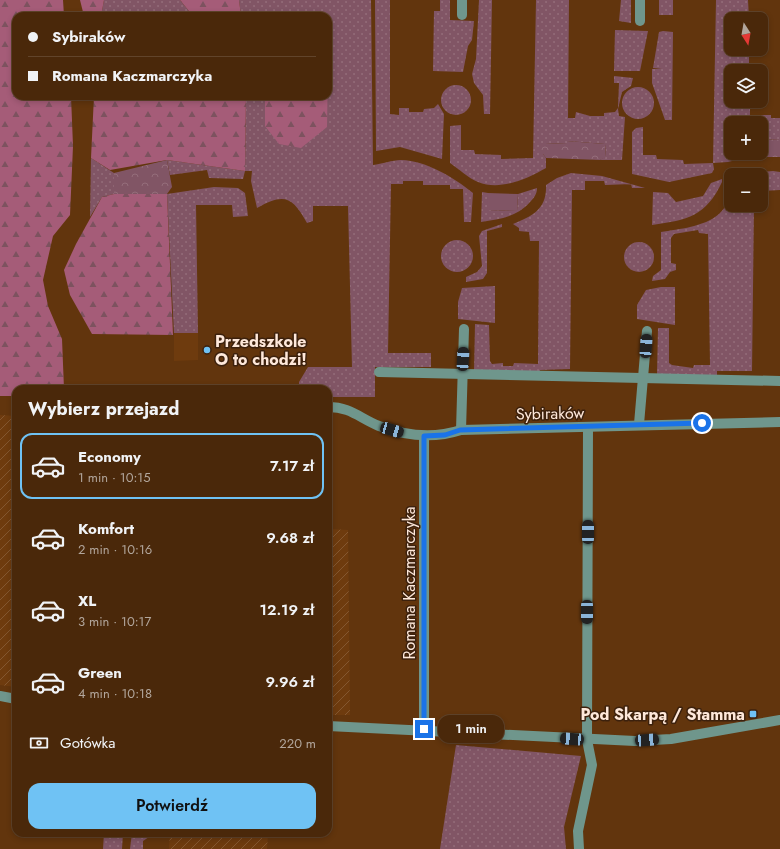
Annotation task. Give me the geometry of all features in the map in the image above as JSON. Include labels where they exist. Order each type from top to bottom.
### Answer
[{"type":"street","points":[[462,0],[462,14]]},
{"type":"street","points":[[640,0],[640,21]]},
{"type":"street","points":[[460,430],[464,329]]},
{"type":"street","points":[[639,424],[647,331]]},
{"type":"street","points":[[379,372],[780,381]]},
{"type":"street","name":"Sybiraków","points":[[332,407],[342,407],[379,426],[406,434],[424,436],[445,435],[460,430],[588,427],[639,424],[780,422]]},
{"type":"street","points":[[579,849],[578,830],[592,765],[587,740],[588,427]]},
{"type":"street","name":"Romana Kaczmarczyka","points":[[424,436],[424,729]]},
{"type":"street","points":[[0,696],[12,698]]},
{"type":"street","points":[[332,726],[424,729],[587,740],[635,741],[671,738],[780,720]]},
{"type":"shaded area","points":[[174,333],[198,333],[198,360],[174,361]]},
{"type":"shaded area","points":[[0,415],[12,416],[12,686],[0,685]]},
{"type":"shaded area","points":[[332,529],[348,530],[350,715],[332,715]]},
{"type":"shaded area","points":[[170,837],[268,837],[267,849],[169,849]]},
{"type":"green space","points":[[0,0],[63,0],[64,12],[12,12],[12,100],[71,100],[73,146],[70,215],[53,236],[43,280],[48,306],[62,339],[64,385],[12,385],[12,396],[0,396]]},
{"type":"green space","points":[[80,0],[104,0],[102,12],[83,12]]},
{"type":"green space","points":[[104,0],[180,0],[190,12],[102,12]]},
{"type":"green space","points":[[180,0],[239,0],[240,12],[190,12]]},
{"type":"green space","points":[[239,0],[371,0],[373,165],[401,160],[420,163],[457,181],[473,193],[471,222],[464,222],[463,189],[450,189],[450,185],[423,185],[423,181],[403,181],[403,184],[391,184],[388,353],[431,353],[431,367],[375,367],[375,397],[332,397],[332,385],[299,385],[299,382],[308,367],[352,367],[348,206],[313,206],[313,221],[307,223],[297,207],[292,202],[286,200],[274,200],[257,208],[251,181],[252,171],[245,171],[246,100],[332,100],[332,12],[240,12]]},
{"type":"green space","points":[[375,0],[390,0],[390,114],[399,115],[399,108],[409,108],[409,112],[423,112],[424,109],[434,108],[438,104],[444,114],[442,159],[400,147],[376,151]]},
{"type":"green space","points":[[440,0],[450,0],[450,20],[474,21],[472,40],[468,46],[463,72],[433,71],[434,11],[440,11]]},
{"type":"green space","points":[[479,0],[492,0],[490,114],[484,114],[483,95],[474,83],[472,74],[476,59]]},
{"type":"green space","points":[[536,0],[569,0],[568,118],[575,118],[576,112],[590,116],[604,116],[604,113],[615,112],[618,108],[619,83],[614,83],[614,76],[633,78],[631,86],[622,92],[618,109],[619,116],[625,117],[622,160],[600,160],[606,156],[605,144],[567,141],[567,144],[546,143],[543,154],[546,158],[546,168],[522,180],[504,184],[495,185],[478,182],[467,176],[450,163],[450,126],[461,125],[461,150],[474,150],[475,154],[501,155],[501,159],[533,158]]},
{"type":"green space","points":[[621,0],[631,0],[631,23],[619,21]]},
{"type":"green space","points":[[659,0],[673,0],[673,15],[659,15]]},
{"type":"green space","points":[[716,0],[748,0],[749,12],[724,12],[724,56],[749,56],[749,64],[724,64],[724,108],[750,108],[750,116],[724,116],[724,160],[728,160],[728,162],[713,163]]},
{"type":"green space","points":[[615,30],[648,31],[640,71],[614,71]]},
{"type":"green space","points":[[659,32],[673,32],[672,120],[665,120],[652,83],[652,69],[662,69],[653,68]]},
{"type":"green space","points":[[456,85],[467,89],[471,100],[467,111],[456,115],[445,111],[441,100],[445,89]]},
{"type":"green space","points":[[635,87],[641,87],[651,94],[654,103],[653,109],[647,116],[641,119],[635,119],[625,112],[622,106],[622,100],[629,90]]},
{"type":"green space","points":[[94,100],[246,100],[245,171],[167,160],[110,170],[91,158]]},
{"type":"green space","points":[[265,100],[327,100],[327,127],[301,148],[279,144],[265,126]]},
{"type":"green space","points":[[761,115],[771,115],[771,118],[780,118],[780,140],[768,139],[768,116]]},
{"type":"green space","points":[[643,127],[643,155],[656,155],[657,159],[683,160],[684,164],[713,163],[714,169],[712,173],[669,182],[632,174],[632,132],[636,128]]},
{"type":"green space","points":[[768,139],[780,140],[780,157],[768,157]]},
{"type":"green space","points":[[567,141],[605,144],[606,157],[600,160],[546,158],[543,154],[539,154],[540,146],[545,146],[545,143],[567,144]]},
{"type":"green space","points":[[91,158],[114,173],[114,194],[102,197],[90,217]]},
{"type":"green space","points":[[167,160],[245,171],[243,179],[209,178],[207,170],[170,175]]},
{"type":"green space","points":[[167,160],[172,187],[167,194],[114,194],[114,173]]},
{"type":"green space","points":[[768,171],[780,172],[780,190],[768,191]]},
{"type":"green space","points":[[571,173],[602,176],[631,184],[605,185],[604,181],[585,181],[585,190],[572,190],[570,369],[540,370],[540,373],[474,372],[475,324],[489,325],[490,361],[492,364],[503,363],[503,366],[513,366],[514,363],[538,364],[539,241],[530,241],[529,232],[519,231],[519,228],[513,224],[527,218],[541,206],[546,193],[546,185],[557,178]]},
{"type":"green space","points":[[722,179],[716,193],[702,209],[686,218],[652,225],[653,192],[668,193],[676,202],[703,196],[711,183]]},
{"type":"green space","points":[[631,184],[645,188],[632,188]]},
{"type":"green space","points":[[214,187],[238,188],[245,193],[248,216],[233,217],[232,205],[196,205],[198,333],[174,333],[167,194]]},
{"type":"green space","points":[[537,188],[533,199],[520,211],[501,218],[481,222],[482,192],[488,193],[488,210],[517,211],[518,194]]},
{"type":"green space","points":[[488,193],[518,194],[517,211],[487,210]]},
{"type":"green space","points":[[114,194],[167,194],[173,335],[92,334],[70,295],[64,270],[76,244],[102,197]]},
{"type":"green space","points":[[724,208],[724,212],[754,212],[752,371],[717,371],[717,376],[657,375],[658,328],[669,328],[669,363],[672,365],[693,368],[694,365],[710,365],[708,234],[699,233],[698,230],[674,234],[671,238],[671,263],[676,264],[676,270],[670,272],[665,279],[652,281],[653,276],[661,270],[661,232],[699,225],[719,214]]},
{"type":"green space","points":[[502,224],[502,227],[487,231],[487,273],[483,279],[466,282],[466,277],[477,272],[482,266],[479,236],[482,231]]},
{"type":"green space","points":[[454,240],[460,240],[470,247],[473,256],[472,262],[466,269],[460,272],[454,272],[444,265],[441,259],[441,253],[448,243]]},
{"type":"green space","points":[[639,242],[650,246],[654,257],[650,268],[639,272],[628,268],[624,257],[628,246]]},
{"type":"green space","points":[[495,286],[495,323],[458,319],[458,302],[462,288]]},
{"type":"green space","points":[[661,287],[675,287],[675,325],[637,319],[637,305],[646,290]]},
{"type":"green space","points":[[456,745],[581,756],[564,827],[566,849],[440,849]]},
{"type":"green space","points":[[104,837],[123,837],[122,849],[103,849]]},
{"type":"green space","points":[[132,837],[149,837],[143,841],[143,849],[130,849]]},
{"type":"place","name":"Przedszkole O to chodzi!","points":[[207,350]]},
{"type":"place","name":"Pod Skarpą / Stamma","points":[[753,714]]},
{"type":"route","points":[[424,729],[424,436],[445,435],[460,430],[702,423]]}]
